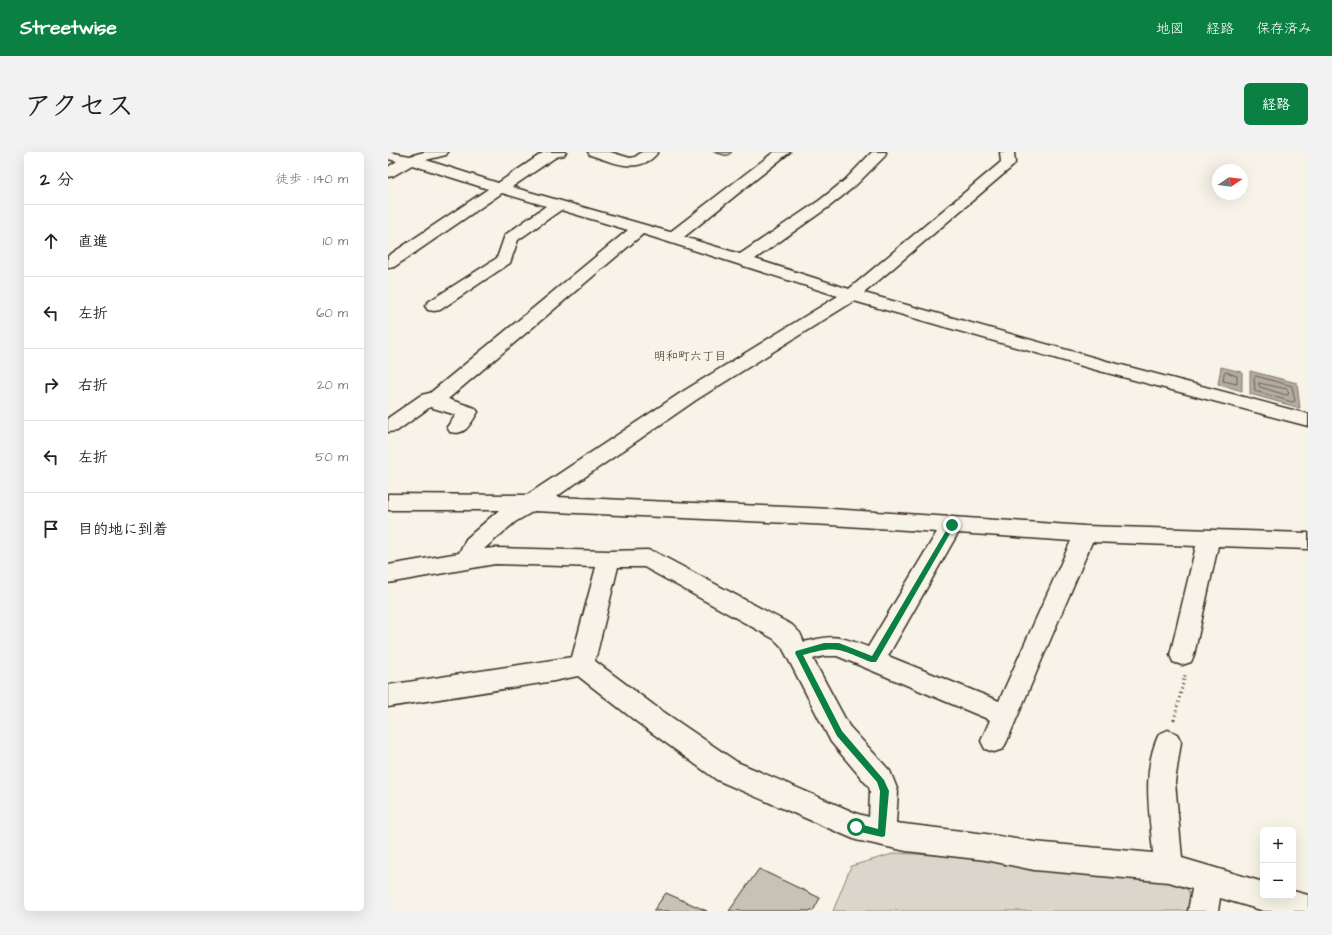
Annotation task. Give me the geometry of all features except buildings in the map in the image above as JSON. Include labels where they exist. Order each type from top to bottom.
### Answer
[{"type":"street","points":[[388,173],[410,160],[442,152]]},
{"type":"street","points":[[388,263],[552,153],[559,152]]},
{"type":"street","points":[[595,152],[629,162],[639,161],[651,152]]},
{"type":"street","points":[[673,238],[783,152]]},
{"type":"street","points":[[743,260],[825,203],[850,183],[880,153],[879,152]]},
{"type":"street","points":[[467,560],[474,545],[506,516],[531,503],[689,396],[852,295],[1008,163],[1007,152]]},
{"type":"street","points":[[388,155],[410,160],[500,188],[640,228],[852,295],[1103,366],[1308,420]]},
{"type":"street","points":[[434,306],[504,260],[511,238],[558,205]]},
{"type":"street","points":[[433,401],[640,228]]},
{"type":"street","points":[[390,426],[428,399],[468,412],[457,427]]},
{"type":"street","points":[[388,502],[531,503],[831,517],[1086,534],[1308,541]]},
{"type":"street","points":[[873,660],[952,525]]},
{"type":"street","points":[[994,742],[1086,534]]},
{"type":"street","points":[[1182,655],[1209,537]]},
{"type":"street","points":[[388,574],[495,556],[609,559],[647,558],[783,632],[791,640],[840,734],[880,780],[884,791],[882,833]]},
{"type":"street","points":[[582,665],[609,559]]},
{"type":"street","points":[[799,653],[824,646],[839,646],[1005,715]]},
{"type":"street","points":[[388,696],[554,671],[582,665],[646,714],[727,771],[856,827],[906,838],[986,847],[1034,856],[1169,868],[1308,910]]},
{"type":"street","points":[[1168,742],[1161,782],[1169,868]]},
{"type":"street","points":[[1203,911],[1208,880]]},
{"type":"path","points":[[1168,742],[1186,670],[1182,655]]},
{"type":"shaded area","points":[[896,853],[1169,868],[1193,897],[1190,911],[833,911],[851,866]]},
{"type":"water","points":[[1221,367],[1242,372],[1242,391],[1218,384]]},
{"type":"water","points":[[1250,371],[1297,383],[1300,408],[1250,394]]},
{"type":"district","name":"明和町六丁目","points":[[690,356]]},
{"type":"route","points":[[856,827],[882,833],[884,791],[880,780],[840,734],[799,653],[824,646],[839,646],[873,660],[952,525]]}]
